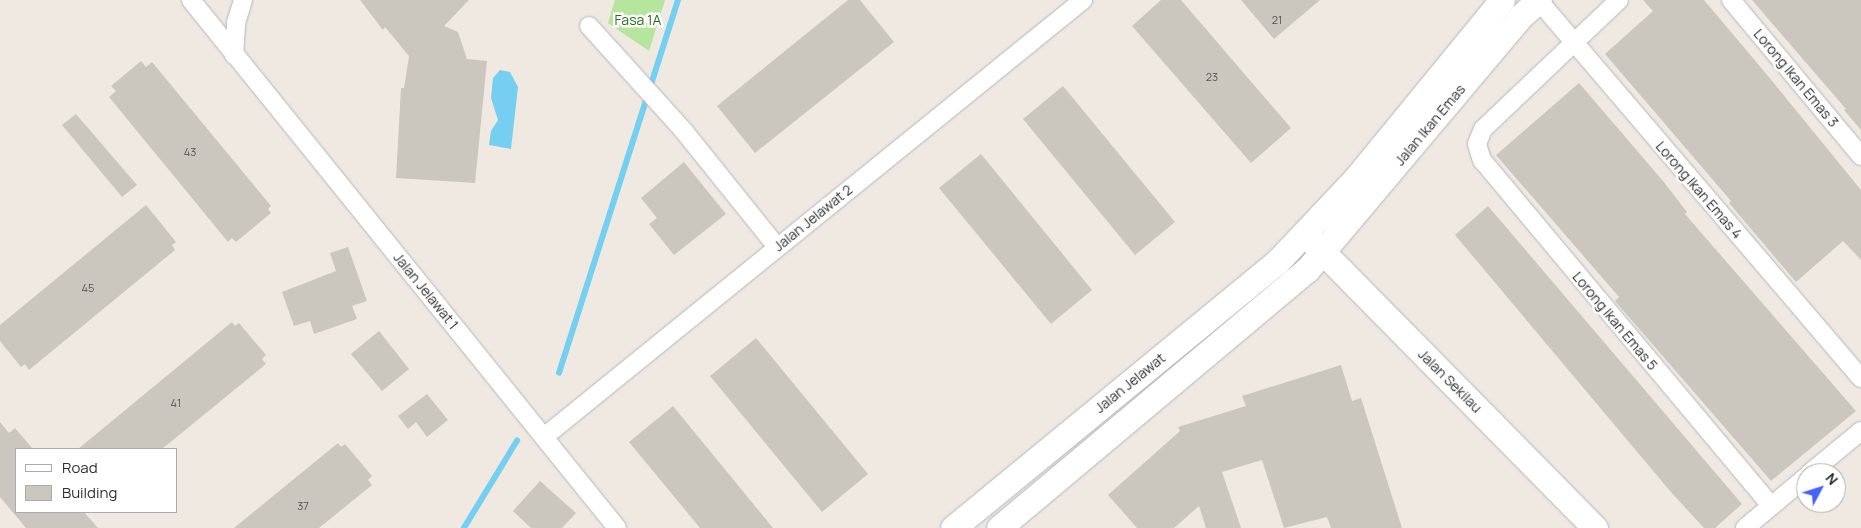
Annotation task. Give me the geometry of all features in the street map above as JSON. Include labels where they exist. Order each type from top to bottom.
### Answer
[{"type":"street","name":"Jalan Jelawat 1","points":[[191,0],[617,528]]},
{"type":"street","points":[[234,55],[236,23],[243,0]]},
{"type":"street","name":"Jalan Jelawat 2","points":[[544,437],[1083,0]]},
{"type":"street","name":"Jalan Ikan Emas","points":[[1305,235],[1502,0]]},
{"type":"street","name":"Jalan Ikan Emas","points":[[1323,253],[1521,16],[1539,0]]},
{"type":"street","name":"Lorong Ikan Emas 4","points":[[1539,0],[1572,43],[1861,378]]},
{"type":"street","points":[[1572,43],[1619,0]]},
{"type":"street","name":"Lorong Ikan Emas 3","points":[[1731,0],[1861,156]]},
{"type":"street","points":[[589,26],[683,130],[777,247]]},
{"type":"street","name":"Lorong Ikan Emas 5","points":[[1572,43],[1483,129],[1477,144],[1482,160],[1771,506]]},
{"type":"street","name":"Jalan Sekilau","points":[[1305,235],[1595,528]]},
{"type":"street","name":"Jalan Jelawat","points":[[953,528],[1268,270],[1305,235]]},
{"type":"street","name":"Jalan Jelawat","points":[[1000,528],[1285,290],[1323,253]]},
{"type":"street","points":[[1822,463],[1861,431]]},
{"type":"street","points":[[1745,528],[1796,485]]},
{"type":"green space","name":"Fasa 1A","points":[[615,0],[665,0],[649,51],[608,23]]},
{"type":"water","points":[[500,70],[510,72],[518,87],[511,149],[489,145],[491,131],[498,120],[491,98],[493,78]]},
{"type":"building","points":[[360,0],[469,0],[444,26],[458,32],[467,59],[487,61],[475,183],[396,178],[401,88],[404,88],[409,56],[385,27],[383,30]]},
{"type":"building","points":[[848,0],[860,0],[894,42],[755,153],[717,106]]},
{"type":"building","points":[[1161,0],[1181,0],[1291,128],[1251,163],[1132,26]]},
{"type":"building","points":[[1241,0],[1320,0],[1274,39]]},
{"type":"building","points":[[1643,0],[1704,0],[1763,70],[1861,190],[1861,260],[1843,241],[1796,282],[1729,203],[1731,201],[1605,54],[1653,11]]},
{"type":"building","points":[[1752,0],[1861,0],[1861,130],[1844,110],[1846,109]]},
{"type":"building","points":[[141,61],[146,67],[152,62],[271,206],[268,209],[271,213],[236,242],[232,238],[228,242],[109,97],[116,91],[111,86]]},
{"type":"building","points":[[1579,83],[1663,181],[1687,212],[1685,214],[1856,411],[1771,481],[1615,301],[1619,297],[1496,155]]},
{"type":"building","points":[[1063,86],[1175,222],[1135,255],[1023,119]]},
{"type":"building","points":[[76,114],[137,185],[122,197],[62,125]]},
{"type":"building","points":[[981,154],[1092,290],[1051,324],[939,188]]},
{"type":"building","points":[[684,162],[726,214],[674,255],[649,224],[657,218],[641,198]]},
{"type":"building","points":[[146,205],[176,242],[172,245],[175,250],[29,370],[25,364],[21,367],[0,341],[0,325]]},
{"type":"building","points":[[1488,206],[1742,504],[1715,528],[1704,528],[1670,491],[1455,235]]},
{"type":"building","points":[[348,247],[367,301],[352,306],[357,319],[314,334],[310,321],[294,326],[282,292],[336,271],[330,253]]},
{"type":"building","points":[[232,322],[235,326],[239,323],[266,355],[262,359],[266,364],[163,448],[79,448]]},
{"type":"building","points":[[379,331],[409,369],[382,391],[351,354]]},
{"type":"building","points":[[756,338],[868,474],[822,512],[710,376]]},
{"type":"building","points":[[1341,365],[1352,401],[1361,398],[1402,528],[1331,528],[1327,517],[1284,528],[1262,460],[1222,472],[1241,528],[1206,528],[1199,506],[1174,528],[1137,528],[1108,495],[1180,431],[1178,427],[1246,406],[1242,396]]},
{"type":"building","points":[[427,394],[448,420],[427,437],[416,422],[408,429],[398,416]]},
{"type":"building","points":[[673,406],[773,528],[700,528],[629,442]]},
{"type":"building","points":[[0,422],[9,433],[15,428],[32,448],[15,448],[15,513],[85,513],[98,528],[26,528],[0,497]]},
{"type":"building","points":[[338,443],[341,447],[345,444],[372,476],[368,480],[372,485],[319,528],[234,528]]},
{"type":"building","points":[[540,481],[576,513],[562,528],[531,528],[513,511]]},
{"type":"waterway","points":[[559,373],[678,0]]},
{"type":"waterway","points":[[464,528],[517,441]]}]
